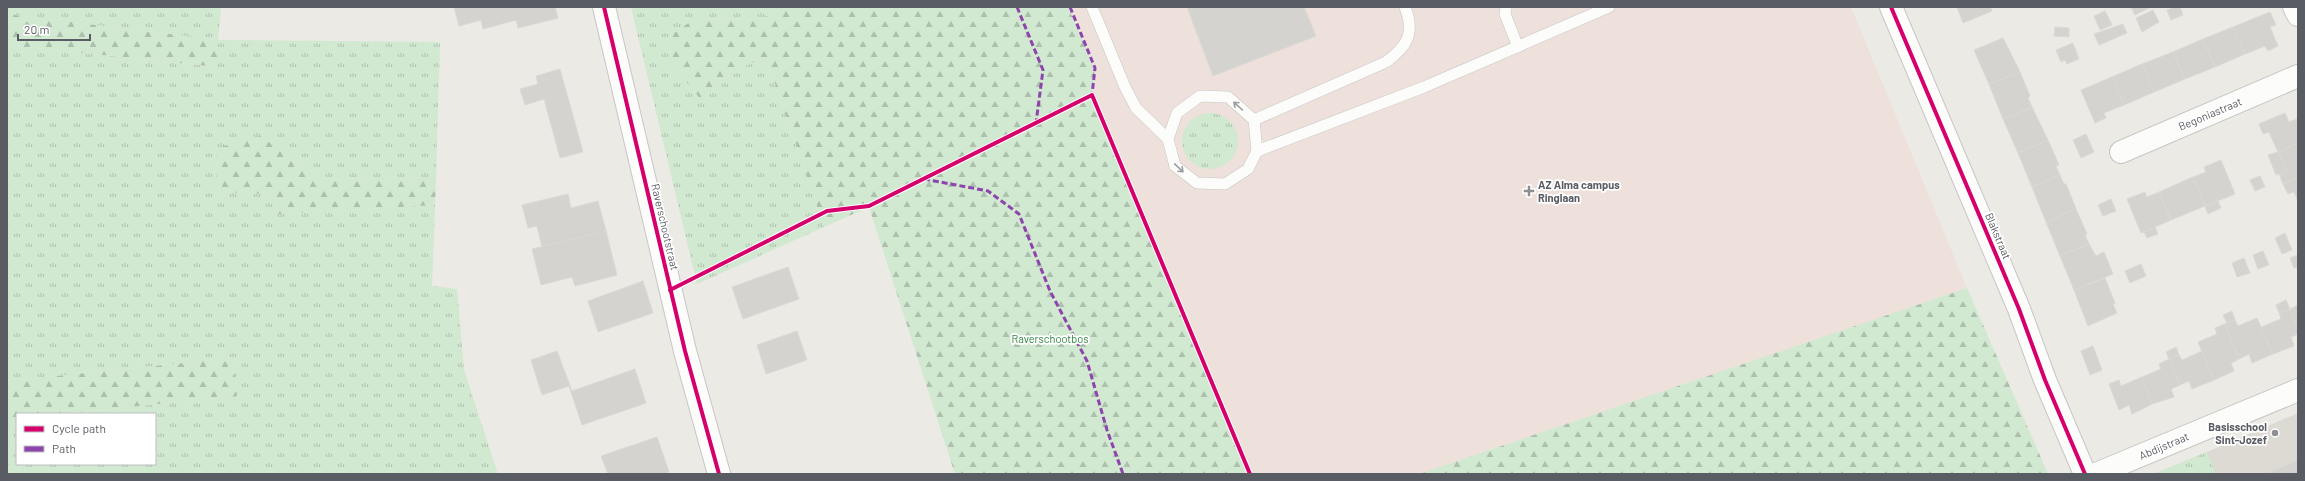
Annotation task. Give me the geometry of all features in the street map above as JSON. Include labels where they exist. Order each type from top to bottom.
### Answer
[{"type":"street","name":"Raverschootstraat","points":[[604,7],[683,343],[719,474]]},
{"type":"street","name":"Blakstraat","points":[[1892,7],[2019,309],[2045,380],[2085,474]]},
{"type":"street","points":[[2294,7],[2298,15]]},
{"type":"street","name":"Begoniastraat","points":[[2121,152],[2298,76]]},
{"type":"street","name":"Abdijstraat","points":[[2096,474],[2298,390]]},
{"type":"lane","points":[[1092,7],[1136,108],[1168,139],[1175,166],[1197,183],[1225,184],[1248,169],[1257,151],[1254,120],[1228,97],[1200,96],[1177,113],[1168,139]]},
{"type":"lane","points":[[1254,120],[1386,62],[1400,52],[1408,38],[1411,22],[1405,7]]},
{"type":"lane","points":[[1506,7],[1505,14],[1518,47]]},
{"type":"lane","points":[[1257,151],[1384,103],[1609,7]]},
{"type":"shaded area","name":"AZ Alma campus Ringlaan","points":[[1068,7],[1851,7],[1967,288],[1419,474],[1250,474],[1092,95],[1095,68]]},
{"type":"shaded area","name":"Basisschool Sint-Jozef","points":[[2298,413],[2298,474],[2154,474],[2207,452]]},
{"type":"green space","points":[[7,7],[221,7],[218,40],[7,14]]},
{"type":"green space","points":[[631,7],[780,7],[760,20],[694,19],[702,101],[728,73],[766,57],[824,227],[697,284]]},
{"type":"green space","name":"Raverschootbos","points":[[780,7],[1068,7],[1095,68],[1092,95],[1250,474],[955,474],[869,207],[824,227],[766,57],[728,73],[702,101],[668,59],[673,34],[694,19],[760,20]]},
{"type":"green space","points":[[7,14],[218,40],[218,67],[7,45]]},
{"type":"green space","points":[[218,40],[440,42],[436,177],[325,179],[293,161],[216,192],[274,194],[277,214],[435,205],[432,286],[457,289],[464,370],[498,474],[7,474],[7,420],[16,419],[16,465],[156,465],[156,413],[71,413],[237,396],[233,358],[7,381],[7,45],[217,67]]},
{"type":"green space","points":[[1210,113],[1221,115],[1230,121],[1236,130],[1238,141],[1236,152],[1230,161],[1221,167],[1210,169],[1199,167],[1190,161],[1184,152],[1182,141],[1184,130],[1190,121],[1199,115]]},
{"type":"green space","points":[[261,136],[293,161],[325,179],[436,177],[435,205],[277,214],[274,194],[216,192],[217,148]]},
{"type":"green space","points":[[1967,288],[2048,474],[1419,474]]},
{"type":"green space","points":[[233,358],[237,396],[71,413],[16,413],[16,419],[7,420],[7,381]]},
{"type":"green space","points":[[2207,452],[2216,474],[2154,474]]},
{"type":"building","points":[[454,7],[555,7],[558,18],[518,28],[516,20],[483,29],[481,20],[459,26]]},
{"type":"building","points":[[1187,7],[1304,7],[1316,36],[1213,76]]},
{"type":"building","points":[[1957,7],[1990,7],[1992,11],[1963,23]]},
{"type":"building","points":[[2131,7],[2151,7],[2135,15]]},
{"type":"building","points":[[2180,7],[2183,15],[2171,20],[2167,10]]},
{"type":"building","points":[[2153,10],[2159,22],[2142,32],[2136,18]]},
{"type":"building","points":[[2105,11],[2112,25],[2100,30],[2094,16]]},
{"type":"building","points":[[2270,12],[2276,25],[2270,27],[2278,46],[2268,51],[2265,46],[2245,54],[2233,27]]},
{"type":"building","points":[[2123,24],[2127,33],[2099,45],[2094,34]]},
{"type":"building","points":[[2055,27],[2069,28],[2069,37],[2054,36]]},
{"type":"building","points":[[2233,27],[2245,54],[2215,67],[2203,39]]},
{"type":"building","points":[[2003,38],[2020,72],[1989,84],[1974,50]]},
{"type":"building","points":[[2203,39],[2215,67],[2185,79],[2173,52]]},
{"type":"building","points":[[2073,43],[2079,59],[2067,64],[2065,60],[2061,62],[2056,50]]},
{"type":"building","points":[[2173,52],[2185,79],[2154,92],[2142,64]]},
{"type":"building","points":[[2142,64],[2154,92],[2124,105],[2112,77]]},
{"type":"building","points":[[560,69],[583,152],[560,158],[544,99],[525,105],[520,89],[538,84],[536,76]]},
{"type":"building","points":[[2020,72],[2030,96],[2028,98],[2032,107],[2003,119],[1989,84]]},
{"type":"building","points":[[2112,77],[2124,105],[2104,113],[2106,118],[2095,123],[2081,90]]},
{"type":"building","points":[[2032,107],[2048,140],[2018,153],[2003,119]]},
{"type":"building","points":[[2285,113],[2289,122],[2297,119],[2298,143],[2278,152],[2269,132],[2263,134],[2259,124]]},
{"type":"building","points":[[2086,134],[2094,152],[2081,158],[2073,140]]},
{"type":"building","points":[[2048,140],[2059,165],[2056,166],[2060,175],[2032,187],[2018,153]]},
{"type":"building","points":[[2298,143],[2298,178],[2283,184],[2279,174],[2286,171],[2278,152]]},
{"type":"building","points":[[2278,152],[2286,171],[2276,175],[2268,155]]},
{"type":"building","points":[[2221,160],[2235,194],[2205,206],[2193,177],[2206,172],[2204,167]]},
{"type":"building","points":[[2060,175],[2064,184],[2066,184],[2076,209],[2046,222],[2032,187]]},
{"type":"building","points":[[2260,176],[2265,187],[2255,191],[2250,180]]},
{"type":"building","points":[[2193,177],[2205,206],[2171,220],[2159,192]]},
{"type":"building","points":[[2298,178],[2298,201],[2294,192],[2288,194],[2283,184]]},
{"type":"building","points":[[2145,192],[2147,197],[2159,192],[2171,220],[2141,233],[2127,199]]},
{"type":"building","points":[[568,194],[571,208],[598,201],[606,231],[542,247],[537,226],[528,228],[522,205]]},
{"type":"building","points":[[2111,199],[2116,211],[2103,216],[2098,205]]},
{"type":"building","points":[[2218,201],[2221,208],[2208,214],[2205,206]]},
{"type":"building","points":[[2076,209],[2087,234],[2085,235],[2089,244],[2060,256],[2046,222]]},
{"type":"building","points":[[2155,227],[2158,234],[2147,238],[2144,232]]},
{"type":"building","points":[[606,231],[617,275],[575,286],[572,277],[541,285],[532,249]]},
{"type":"building","points":[[2285,233],[2292,250],[2282,254],[2275,238]]},
{"type":"building","points":[[2089,244],[2096,256],[2104,252],[2113,274],[2074,290],[2060,256]]},
{"type":"building","points":[[2263,251],[2269,265],[2258,269],[2253,255]]},
{"type":"building","points":[[2298,255],[2298,267],[2294,268],[2290,258]]},
{"type":"building","points":[[2244,258],[2250,273],[2237,277],[2232,263]]},
{"type":"building","points":[[2141,264],[2146,276],[2130,283],[2125,271]]},
{"type":"building","points":[[788,267],[799,299],[743,319],[732,287]]},
{"type":"building","points":[[2105,278],[2115,303],[2113,304],[2117,313],[2088,326],[2074,290]]},
{"type":"building","points":[[643,281],[653,313],[598,332],[588,301]]},
{"type":"building","points":[[2286,300],[2290,309],[2279,313],[2276,305]]},
{"type":"building","points":[[2298,305],[2298,328],[2290,309]]},
{"type":"building","points":[[2290,309],[2298,328],[2298,334],[2291,337],[2294,346],[2273,354],[2261,327],[2281,319],[2279,313]]},
{"type":"building","points":[[2232,311],[2235,320],[2227,323],[2223,315]]},
{"type":"building","points":[[2257,318],[2273,354],[2252,363],[2249,354],[2239,359],[2225,324],[2235,320],[2238,326]]},
{"type":"building","points":[[2225,324],[2239,359],[2231,363],[2234,371],[2214,380],[2198,342],[2217,334],[2215,328]]},
{"type":"building","points":[[797,331],[807,360],[766,374],[757,345]]},
{"type":"building","points":[[2093,346],[2102,370],[2090,375],[2081,351]]},
{"type":"building","points":[[2176,347],[2179,355],[2169,359],[2166,352]]},
{"type":"building","points":[[557,351],[572,391],[635,369],[646,403],[582,425],[569,386],[542,395],[531,360]]},
{"type":"building","points":[[2202,351],[2214,380],[2192,389],[2189,381],[2180,385],[2169,359],[2179,355],[2182,360]]},
{"type":"building","points":[[2169,359],[2180,385],[2171,389],[2174,397],[2152,404],[2142,377],[2161,369],[2159,364]]},
{"type":"building","points":[[2142,377],[2152,404],[2132,414],[2129,405],[2119,410],[2109,384],[2119,380],[2121,386]]},
{"type":"building","points":[[657,437],[669,472],[663,474],[608,474],[601,456]]},
{"type":"building","points":[[2298,460],[2298,474],[2266,474]]},
{"type":"marked path","points":[[1017,7],[1043,70],[1036,123]]},
{"type":"marked path","points":[[1070,7],[1095,68],[1092,95]]},
{"type":"marked path","points":[[924,179],[988,191],[1019,214],[1050,291],[1087,361],[1107,430],[1123,474]]},
{"type":"cycle path","points":[[604,7],[685,351],[719,474]]},
{"type":"cycle path","points":[[1891,7],[2019,309],[2045,380],[2085,474]]},
{"type":"cycle path","points":[[670,290],[827,211],[869,206],[1092,95],[1250,474]]},
{"type":"place","name":"AZ Alma campus Ringlaan","points":[[1529,191]]},
{"type":"place","name":"Basisschool Sint-Jozef","points":[[2275,433]]}]
